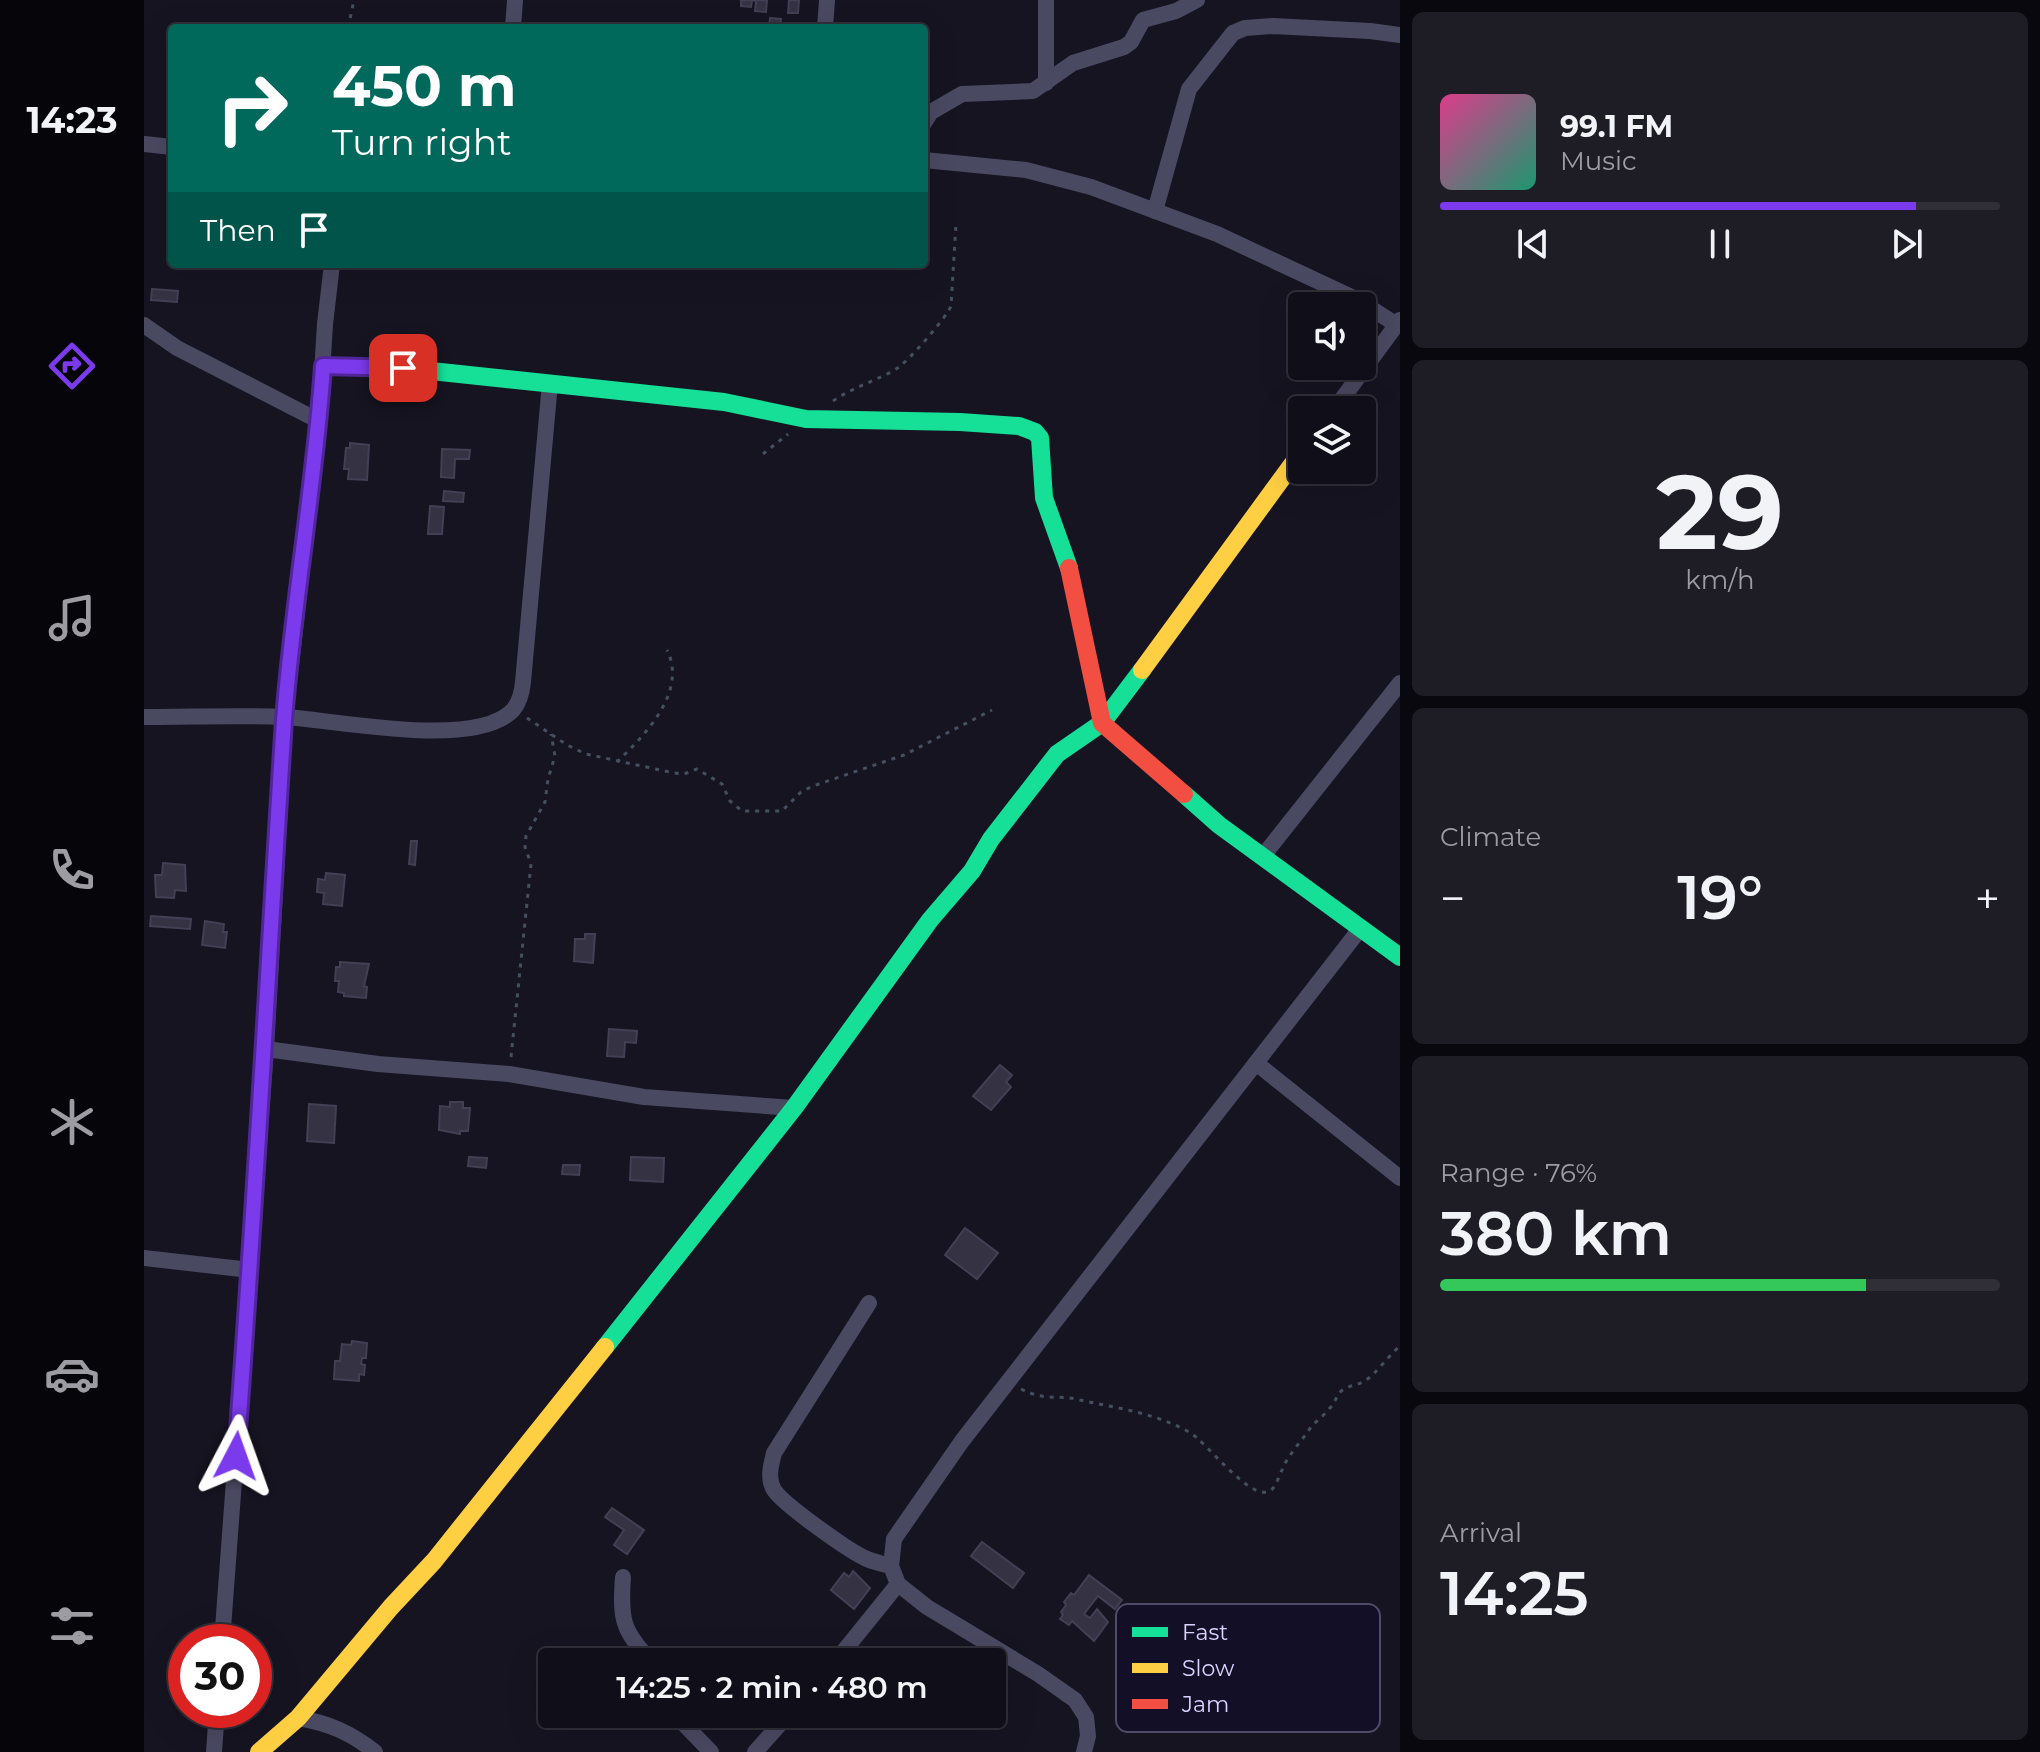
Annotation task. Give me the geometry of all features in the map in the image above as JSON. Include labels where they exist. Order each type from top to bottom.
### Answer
[{"type":"street","points":[[513,24],[515,0]]},
{"type":"street","points":[[825,24],[827,0]]},
{"type":"street","points":[[1046,0],[1046,83]]},
{"type":"street","points":[[928,117],[962,94],[1028,93],[1073,63],[1124,47],[1131,42],[1143,20],[1176,11],[1197,0]]},
{"type":"street","points":[[1155,211],[1189,89],[1233,33],[1245,28],[1273,26],[1400,35]]},
{"type":"street","points":[[144,144],[168,147]]},
{"type":"street","points":[[928,160],[1026,170],[1091,187],[1217,234],[1324,283],[1399,322],[1344,396]]},
{"type":"street","points":[[223,1624],[266,1049],[285,717],[319,421],[332,268]]},
{"type":"street","points":[[144,325],[177,348],[319,421]]},
{"type":"street","points":[[323,366],[403,368],[724,402],[806,419],[1019,426],[1038,435],[1044,498],[1068,561],[1102,723],[1219,825],[1400,957]]},
{"type":"street","points":[[144,717],[285,717],[438,731],[488,723],[514,709],[521,697],[523,682],[550,383]]},
{"type":"street","points":[[259,1752],[298,1718],[486,1496],[794,1108],[930,920],[972,871],[991,839],[1057,754],[1102,723],[1288,470]]},
{"type":"street","points":[[1263,856],[1400,683]]},
{"type":"street","points":[[1084,1752],[1088,1736],[1086,1717],[1075,1700],[927,1607],[898,1584],[891,1566],[894,1539],[1010,1379],[1360,929]]},
{"type":"street","points":[[266,1049],[378,1064],[509,1074],[644,1097],[794,1108]]},
{"type":"street","points":[[1256,1063],[1400,1178]]},
{"type":"street","points":[[144,1258],[250,1270]]},
{"type":"street","points":[[869,1303],[774,1453],[769,1472],[774,1491],[802,1514],[852,1551],[891,1566]]},
{"type":"street","points":[[623,1577],[623,1625],[640,1648]]},
{"type":"street","points":[[846,1648],[898,1584]]},
{"type":"street","points":[[298,1718],[335,1726],[375,1752]]},
{"type":"street","points":[[214,1752],[216,1728]]},
{"type":"street","points":[[688,1728],[711,1752]]},
{"type":"street","points":[[755,1752],[776,1728]]},
{"type":"path","points":[[351,24],[354,0]]},
{"type":"path","points":[[831,402],[897,369],[945,317],[951,306],[956,224]]},
{"type":"path","points":[[763,454],[806,419]]},
{"type":"path","points":[[617,762],[661,712],[672,677],[667,650]]},
{"type":"path","points":[[514,709],[586,754],[680,774],[697,769],[722,784],[735,807],[742,811],[771,812],[782,811],[801,792],[813,786],[904,755],[992,710]]},
{"type":"path","points":[[509,1074],[531,864],[526,841],[529,829],[545,802],[555,756],[551,734]]},
{"type":"path","points":[[1010,1379],[1021,1390],[1034,1396],[1121,1407],[1172,1424],[1199,1438],[1217,1459],[1252,1488],[1267,1492],[1274,1487],[1286,1461],[1315,1422],[1332,1406],[1337,1395],[1369,1379],[1400,1346]]},
{"type":"building","points":[[741,0],[752,0],[751,7],[741,6]]},
{"type":"building","points":[[752,0],[767,0],[766,12],[755,11],[756,1]]},
{"type":"building","points":[[789,0],[799,0],[798,13],[788,13]]},
{"type":"building","points":[[770,18],[781,19],[780,24],[769,24]]},
{"type":"building","points":[[152,289],[178,291],[177,302],[151,300]]},
{"type":"building","points":[[350,443],[369,445],[367,480],[348,479],[349,469],[344,469],[346,448],[350,448]]},
{"type":"building","points":[[442,449],[470,450],[469,459],[455,459],[454,478],[441,477]]},
{"type":"building","points":[[444,491],[464,493],[463,502],[443,501]]},
{"type":"building","points":[[430,506],[444,507],[442,534],[428,534]]},
{"type":"building","points":[[411,841],[417,841],[415,865],[409,864]]},
{"type":"building","points":[[163,863],[185,865],[186,891],[175,890],[174,898],[156,897],[155,875],[162,875]]},
{"type":"building","points":[[326,873],[345,875],[342,906],[323,904],[324,893],[317,892],[318,879],[325,880]]},
{"type":"building","points":[[151,916],[191,919],[190,929],[150,926]]},
{"type":"building","points":[[205,921],[224,924],[223,932],[227,932],[225,948],[202,945]]},
{"type":"building","points":[[585,934],[595,934],[593,963],[574,961],[575,939],[585,939]]},
{"type":"building","points":[[340,962],[369,964],[364,986],[367,987],[366,998],[344,996],[344,993],[338,992],[339,981],[335,981],[336,967],[340,967]]},
{"type":"building","points":[[609,1029],[637,1031],[636,1043],[625,1042],[624,1057],[607,1056]]},
{"type":"building","points":[[1000,1065],[1012,1075],[1006,1082],[1011,1087],[991,1110],[973,1096]]},
{"type":"building","points":[[450,1102],[463,1102],[463,1108],[470,1108],[468,1131],[460,1131],[460,1134],[439,1130],[440,1106],[450,1107]]},
{"type":"building","points":[[309,1104],[336,1106],[334,1143],[307,1141]]},
{"type":"building","points":[[469,1157],[487,1158],[486,1168],[468,1166]]},
{"type":"building","points":[[631,1157],[664,1158],[663,1182],[630,1180]]},
{"type":"building","points":[[563,1165],[580,1165],[579,1175],[562,1174]]},
{"type":"building","points":[[965,1228],[998,1253],[977,1279],[945,1255]]},
{"type":"building","points":[[352,1341],[367,1343],[366,1358],[362,1358],[361,1364],[365,1365],[364,1375],[359,1374],[359,1381],[334,1379],[335,1361],[340,1361],[342,1344],[351,1345]]},
{"type":"building","points":[[612,1508],[644,1530],[627,1554],[614,1545],[624,1530],[605,1517]]},
{"type":"building","points":[[982,1542],[1024,1573],[1013,1588],[971,1556]]},
{"type":"building","points":[[853,1571],[870,1588],[854,1609],[831,1590],[844,1573],[849,1577]]},
{"type":"building","points":[[1089,1575],[1122,1600],[1115,1609],[1098,1596],[1084,1614],[1090,1618],[1097,1609],[1108,1622],[1094,1641],[1072,1621],[1069,1625],[1060,1619],[1066,1605],[1064,1602],[1071,1593],[1074,1595]]},
{"type":"traffic: fast","points":[[323,366],[403,368],[724,402],[806,419],[1019,426],[1035,432],[1040,438],[1044,498],[1069,568]]},
{"type":"traffic: fast","points":[[605,1347],[794,1108],[930,920],[972,871],[991,839],[1057,754],[1102,723],[1142,670]]},
{"type":"traffic: fast","points":[[1184,794],[1219,825],[1400,957]]},
{"type":"traffic: slow","points":[[1142,670],[1288,470]]},
{"type":"traffic: slow","points":[[259,1752],[298,1718],[434,1561],[605,1347]]},
{"type":"traffic: jam","points":[[1069,568],[1102,723],[1184,794]]},
{"type":"route","points":[[236,1456],[266,1049],[285,717],[323,366],[403,368]]}]
